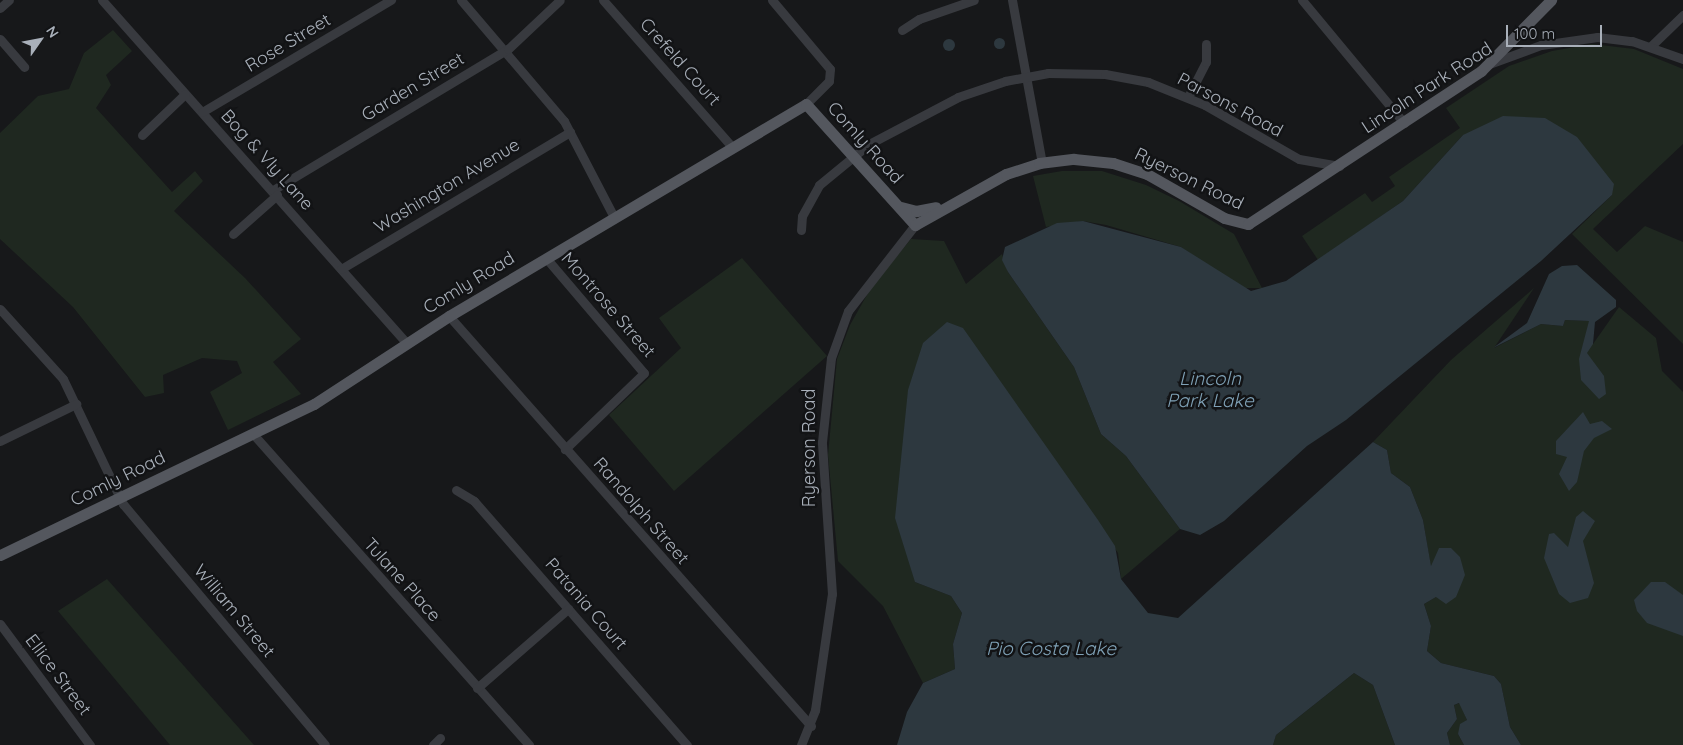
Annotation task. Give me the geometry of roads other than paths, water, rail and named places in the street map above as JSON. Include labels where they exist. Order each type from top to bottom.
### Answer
[{"type":"main road","points":[[1489,64],[1551,0]]},
{"type":"main road","name":"Lincoln Park Road","points":[[1340,166],[1489,64]]},
{"type":"main road","name":"Comly Road","points":[[0,555],[328,396],[449,316],[806,104],[915,225]]},
{"type":"main road","name":"Ryerson Road","points":[[915,225],[963,196],[1006,174],[1042,163],[1091,160],[1130,168],[1244,224],[1261,219],[1340,166]]},
{"type":"main road","points":[[898,206],[921,211],[963,196]]},
{"type":"street","points":[[0,8],[9,0]]},
{"type":"street","name":"Bog & Vly Lane","points":[[102,0],[275,192],[406,344]]},
{"type":"street","name":"Rose Street","points":[[202,112],[391,0]]},
{"type":"street","points":[[461,0],[506,50],[570,132],[614,217]]},
{"type":"street","name":"Garden Street","points":[[233,234],[275,192],[506,50],[560,0]]},
{"type":"street","name":"Crefeld Court","points":[[603,0],[732,147]]},
{"type":"street","points":[[902,30],[919,19],[974,0]]},
{"type":"street","points":[[1012,0],[1042,163]]},
{"type":"street","points":[[1302,0],[1404,123]]},
{"type":"street","points":[[777,1],[830,69],[829,81],[806,104]]},
{"type":"street","points":[[1651,46],[1683,15]]},
{"type":"street","name":"Lincoln Park Road","points":[[1489,64],[1541,45],[1580,38],[1615,38],[1651,46],[1683,59]]},
{"type":"street","points":[[0,39],[24,67]]},
{"type":"street","points":[[1188,97],[1206,62],[1206,44]]},
{"type":"street","name":"Parsons Road","points":[[801,230],[812,194],[854,156],[958,97],[1025,76],[1105,74],[1188,97],[1298,159],[1340,166]]},
{"type":"street","points":[[142,135],[185,94]]},
{"type":"street","name":"Washington Avenue","points":[[341,269],[570,132]]},
{"type":"street","name":"Ryerson Road","points":[[801,745],[811,726],[832,594],[822,442],[830,358],[848,311],[915,225]]},
{"type":"street","name":"Montrose Street","points":[[546,258],[644,374],[565,450]]},
{"type":"street","name":"William Street","points":[[0,309],[54,368],[76,404],[119,497],[325,745]]},
{"type":"street","name":"Randolph Street","points":[[449,316],[565,450],[811,726]]},
{"type":"street","points":[[0,441],[76,404]]},
{"type":"street","name":"Tulane Place","points":[[253,434],[529,745]]},
{"type":"street","name":"Patania Court","points":[[456,490],[474,501],[687,745]]},
{"type":"street","points":[[477,688],[568,609]]},
{"type":"street","name":"Ellice Street","points":[[0,624],[90,745]]},
{"type":"street","points":[[432,745],[440,738]]},
{"type":"water","points":[[999,37],[1005,43],[999,49],[993,43]]},
{"type":"water","points":[[947,39],[951,39],[955,45],[951,51],[947,51],[943,47],[943,43]]},
{"type":"water","name":"Lincoln Park Lake","points":[[1503,116],[1545,118],[1577,137],[1614,184],[1612,195],[1541,261],[1346,420],[1307,446],[1224,521],[1200,535],[1180,529],[1126,456],[1101,434],[1074,367],[1008,272],[1002,260],[1005,247],[1057,223],[1083,221],[1181,247],[1251,291],[1286,281],[1403,201],[1463,135]]},
{"type":"water","points":[[1577,265],[1616,300],[1616,307],[1595,322],[1593,344],[1587,353],[1604,376],[1606,394],[1599,399],[1581,380],[1579,359],[1589,321],[1565,320],[1563,326],[1541,324],[1493,348],[1527,323],[1549,274],[1562,266]]},
{"type":"water","name":"Pio Costa Lake","points":[[947,322],[963,328],[1098,520],[1115,546],[1121,579],[1148,613],[1178,618],[1373,442],[1387,450],[1391,473],[1410,487],[1423,520],[1431,566],[1439,548],[1451,548],[1460,557],[1465,575],[1456,597],[1446,604],[1436,597],[1424,604],[1431,626],[1427,651],[1441,663],[1494,676],[1501,684],[1510,727],[1521,745],[1464,745],[1458,734],[1460,724],[1467,720],[1459,703],[1454,705],[1457,719],[1447,733],[1450,745],[1395,745],[1373,685],[1354,673],[1276,735],[1273,745],[897,745],[907,712],[923,683],[955,669],[953,644],[962,613],[951,596],[915,582],[895,518],[908,390],[923,343]]},
{"type":"water","points":[[1583,412],[1590,424],[1602,421],[1612,429],[1594,438],[1584,451],[1577,482],[1569,491],[1559,474],[1567,457],[1556,454],[1556,441]]},
{"type":"water","points":[[1583,511],[1595,521],[1583,541],[1594,583],[1588,598],[1570,603],[1559,594],[1544,558],[1549,534],[1554,533],[1568,547],[1576,517]]},
{"type":"water","points":[[1651,582],[1665,582],[1683,595],[1683,636],[1647,623],[1637,611],[1634,600]]}]
